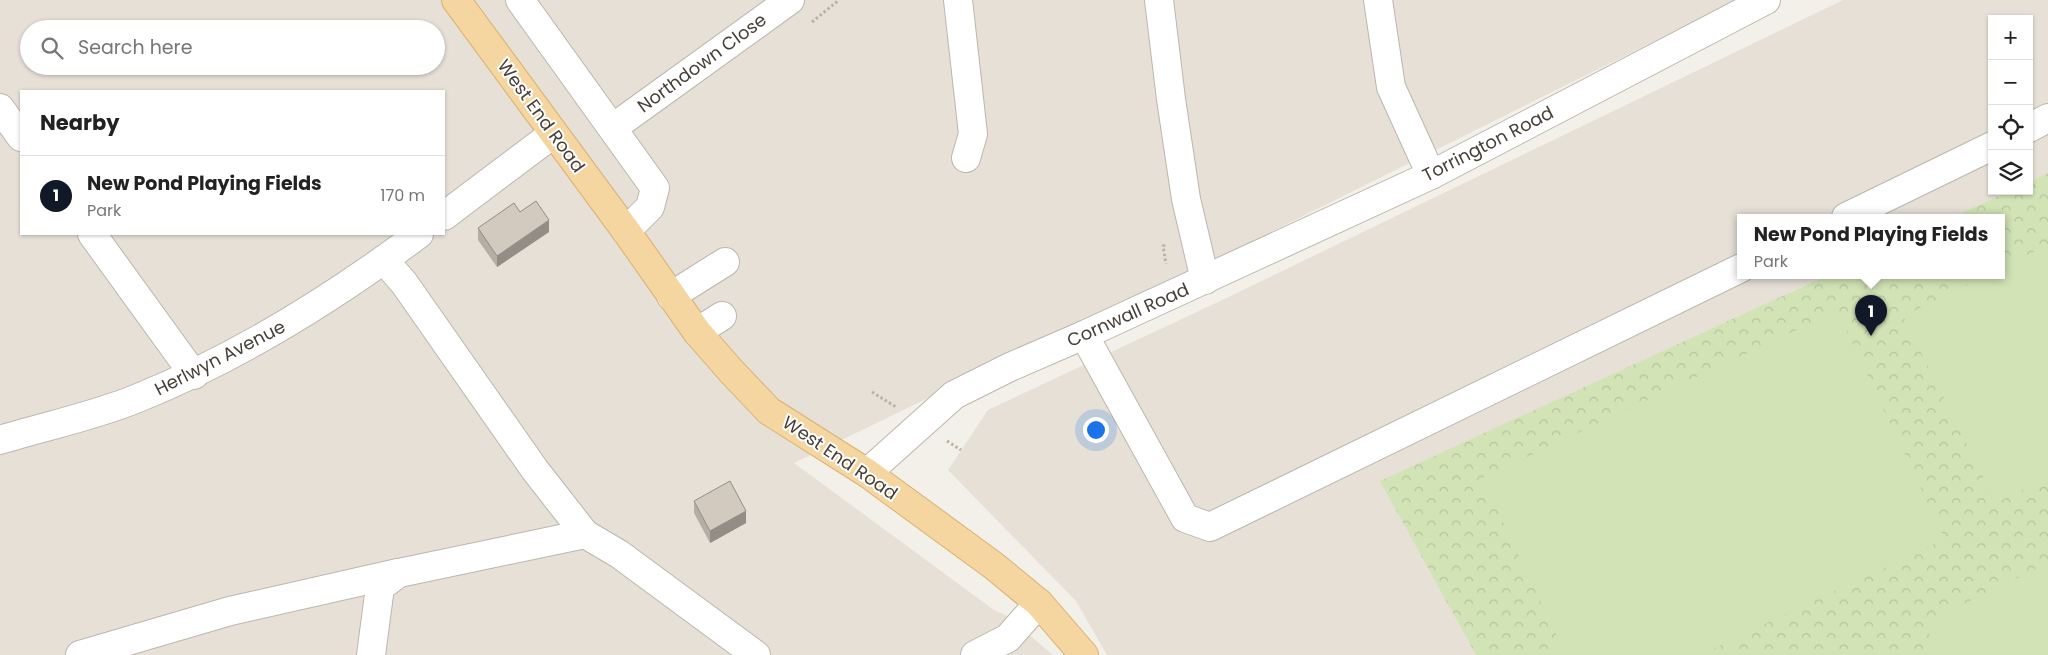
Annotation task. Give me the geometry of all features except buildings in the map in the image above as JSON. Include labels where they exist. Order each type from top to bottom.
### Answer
[{"type":"main road","name":"West End Road","points":[[456,0],[626,231],[697,332],[769,411],[867,473],[994,566],[1039,604],[1084,655]]},
{"type":"street","points":[[520,0],[614,127],[656,188],[650,207],[626,231]]},
{"type":"street","name":"Northdown Close","points":[[614,127],[790,0]]},
{"type":"street","points":[[958,0],[972,134],[966,158]]},
{"type":"street","name":"Cornwall Road","points":[[867,473],[954,395],[1010,367],[1205,280],[1186,199],[1159,0]]},
{"type":"street","points":[[1378,0],[1391,87],[1431,174]]},
{"type":"street","name":"Torrington Road","points":[[1205,280],[1431,174],[1766,0]]},
{"type":"street","points":[[0,108],[20,136]]},
{"type":"street","points":[[2033,126],[2048,118]]},
{"type":"street","points":[[445,215],[553,134]]},
{"type":"street","points":[[1852,214],[1988,148]]},
{"type":"street","points":[[93,235],[194,375]]},
{"type":"street","name":"Herlwyn Avenue","points":[[0,440],[136,399],[194,375],[284,326],[384,260],[418,235]]},
{"type":"street","points":[[384,260],[404,283],[535,470],[586,534],[620,554],[756,655]]},
{"type":"street","points":[[671,296],[725,262]]},
{"type":"street","points":[[1084,335],[1185,518],[1210,527],[1737,270]]},
{"type":"street","points":[[697,332],[722,316]]},
{"type":"street","points":[[80,655],[230,611],[586,534]]},
{"type":"street","points":[[371,655],[380,587],[399,573]]},
{"type":"street","points":[[975,655],[1008,638],[1039,604]]},
{"type":"shaded area","points":[[0,0],[1737,0],[1267,234],[794,463],[994,610],[1023,623],[1027,633],[1053,655],[0,655]]},
{"type":"shaded area","points":[[1843,0],[2048,0],[2048,173],[2033,180],[2033,15],[1988,15],[1988,195],[2000,195],[1959,214],[1737,214],[1737,279],[1819,279],[1381,481],[1476,655],[1107,655],[1076,601],[948,470],[988,410],[1216,303]]},
{"type":"green space","points":[[2048,173],[2048,655],[1476,655],[1380,481],[1819,279],[2005,279],[2005,214],[1959,214],[2000,195],[2033,195],[2033,180]]},
{"type":"green space","points":[[2048,245],[2048,477],[1996,503],[1903,316],[1980,279],[2005,279],[2005,266]]},
{"type":"green space","points":[[1837,311],[1945,539],[1700,655],[1566,655],[1482,478]]},
{"type":"green space","points":[[2048,563],[2048,655],[1939,655],[1924,623]]},
{"type":"place","name":"New Pond Playing Fields","points":[[1871,336]]}]
